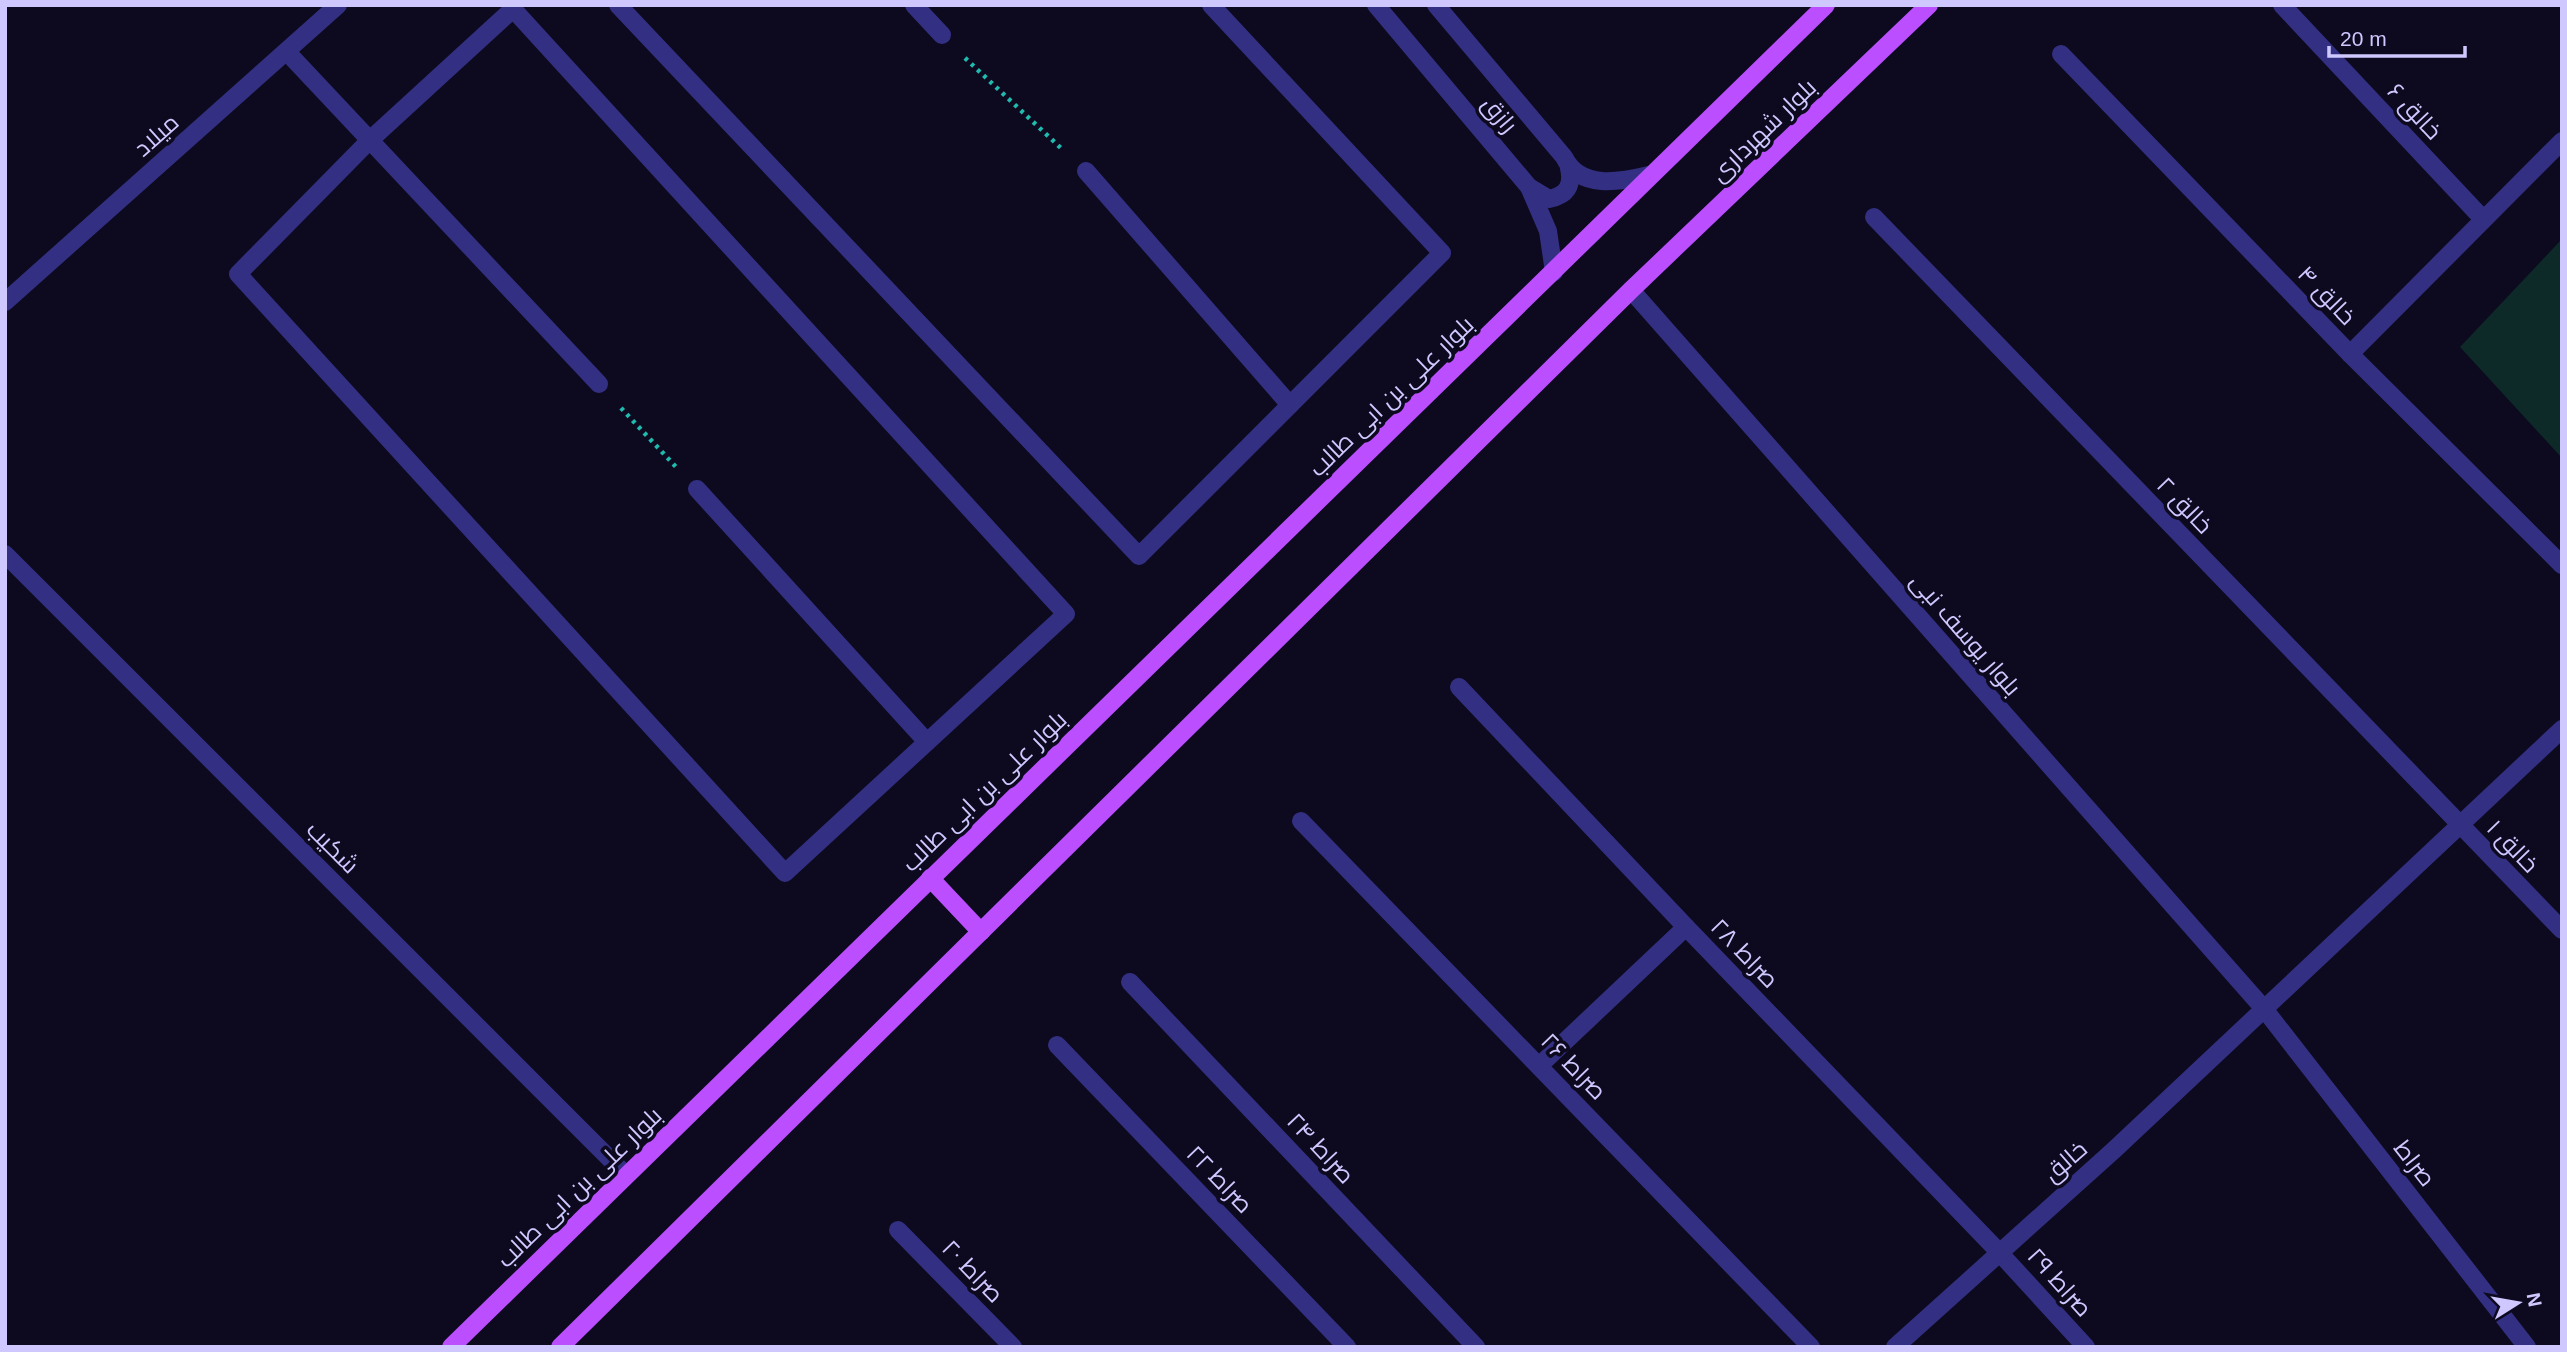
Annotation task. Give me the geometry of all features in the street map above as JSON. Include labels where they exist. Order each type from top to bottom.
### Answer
[{"type":"main road","name":"بلوار شهرداری","points":[[1553,272],[1649,175],[1826,5]]},
{"type":"main road","name":"بلوار شهرداری","points":[[1631,290],[1929,5]]},
{"type":"main road","name":"بلوار علی بن ابی طالب","points":[[451,1347],[1553,272]]},
{"type":"main road","points":[[560,1347],[1631,290]]},
{"type":"main road","points":[[930,878],[981,932]]},
{"type":"street","name":"میلاد","points":[[5,302],[338,5]]},
{"type":"street","points":[[618,5],[1139,556],[1442,253],[1211,5]]},
{"type":"street","points":[[914,5],[942,35]]},
{"type":"street","name":"رازق","points":[[1376,5],[1530,187],[1548,231],[1553,272]]},
{"type":"street","name":"رازق","points":[[1436,5],[1567,162],[1598,182],[1649,175]]},
{"type":"street","name":"خالق ۶","points":[[2282,5],[2483,219]]},
{"type":"street","points":[[513,9],[1066,614],[785,873],[238,274],[370,140],[513,9]]},
{"type":"street","points":[[287,52],[599,384]]},
{"type":"street","name":"خالق ۴","points":[[2061,54],[2350,354],[2562,565]]},
{"type":"street","points":[[2350,354],[2562,141]]},
{"type":"street","points":[[1530,187],[1549,199],[1560,197],[1568,189],[1572,178],[1567,162]]},
{"type":"street","points":[[1086,171],[1290,405]]},
{"type":"street","name":"خالق ۲","points":[[1874,217],[2460,826]]},
{"type":"street","name":"بلوار یوسف نبی","points":[[1631,290],[2265,1010]]},
{"type":"street","points":[[697,489],[927,742]]},
{"type":"street","name":"شکیب","points":[[5,554],[626,1175]]},
{"type":"street","name":"صراط ۲۸","points":[[1460,687],[1686,928],[1998,1251]]},
{"type":"street","name":"خالق","points":[[1895,1347],[1998,1251],[2114,1150],[2562,729]]},
{"type":"street","name":"صراط ۲۶","points":[[1301,821],[1811,1347]]},
{"type":"street","name":"خالق ۱","points":[[2460,826],[2562,930]]},
{"type":"street","points":[[1540,1065],[1686,928]]},
{"type":"street","name":"صراط ۲۴","points":[[1130,982],[1476,1347]]},
{"type":"street","name":"صراط","points":[[2265,1010],[2526,1347]]},
{"type":"street","name":"صراط ۲۲","points":[[1057,1045],[1347,1347]]},
{"type":"street","name":"صراط ۲۰","points":[[898,1230],[1013,1347]]},
{"type":"street","name":"صراط ۲۹","points":[[1998,1251],[2086,1347]]},
{"type":"path","points":[[942,35],[1086,171]]},
{"type":"path","points":[[599,384],[697,489]]},
{"type":"green space","points":[[2562,239],[2562,458],[2460,347]]}]
